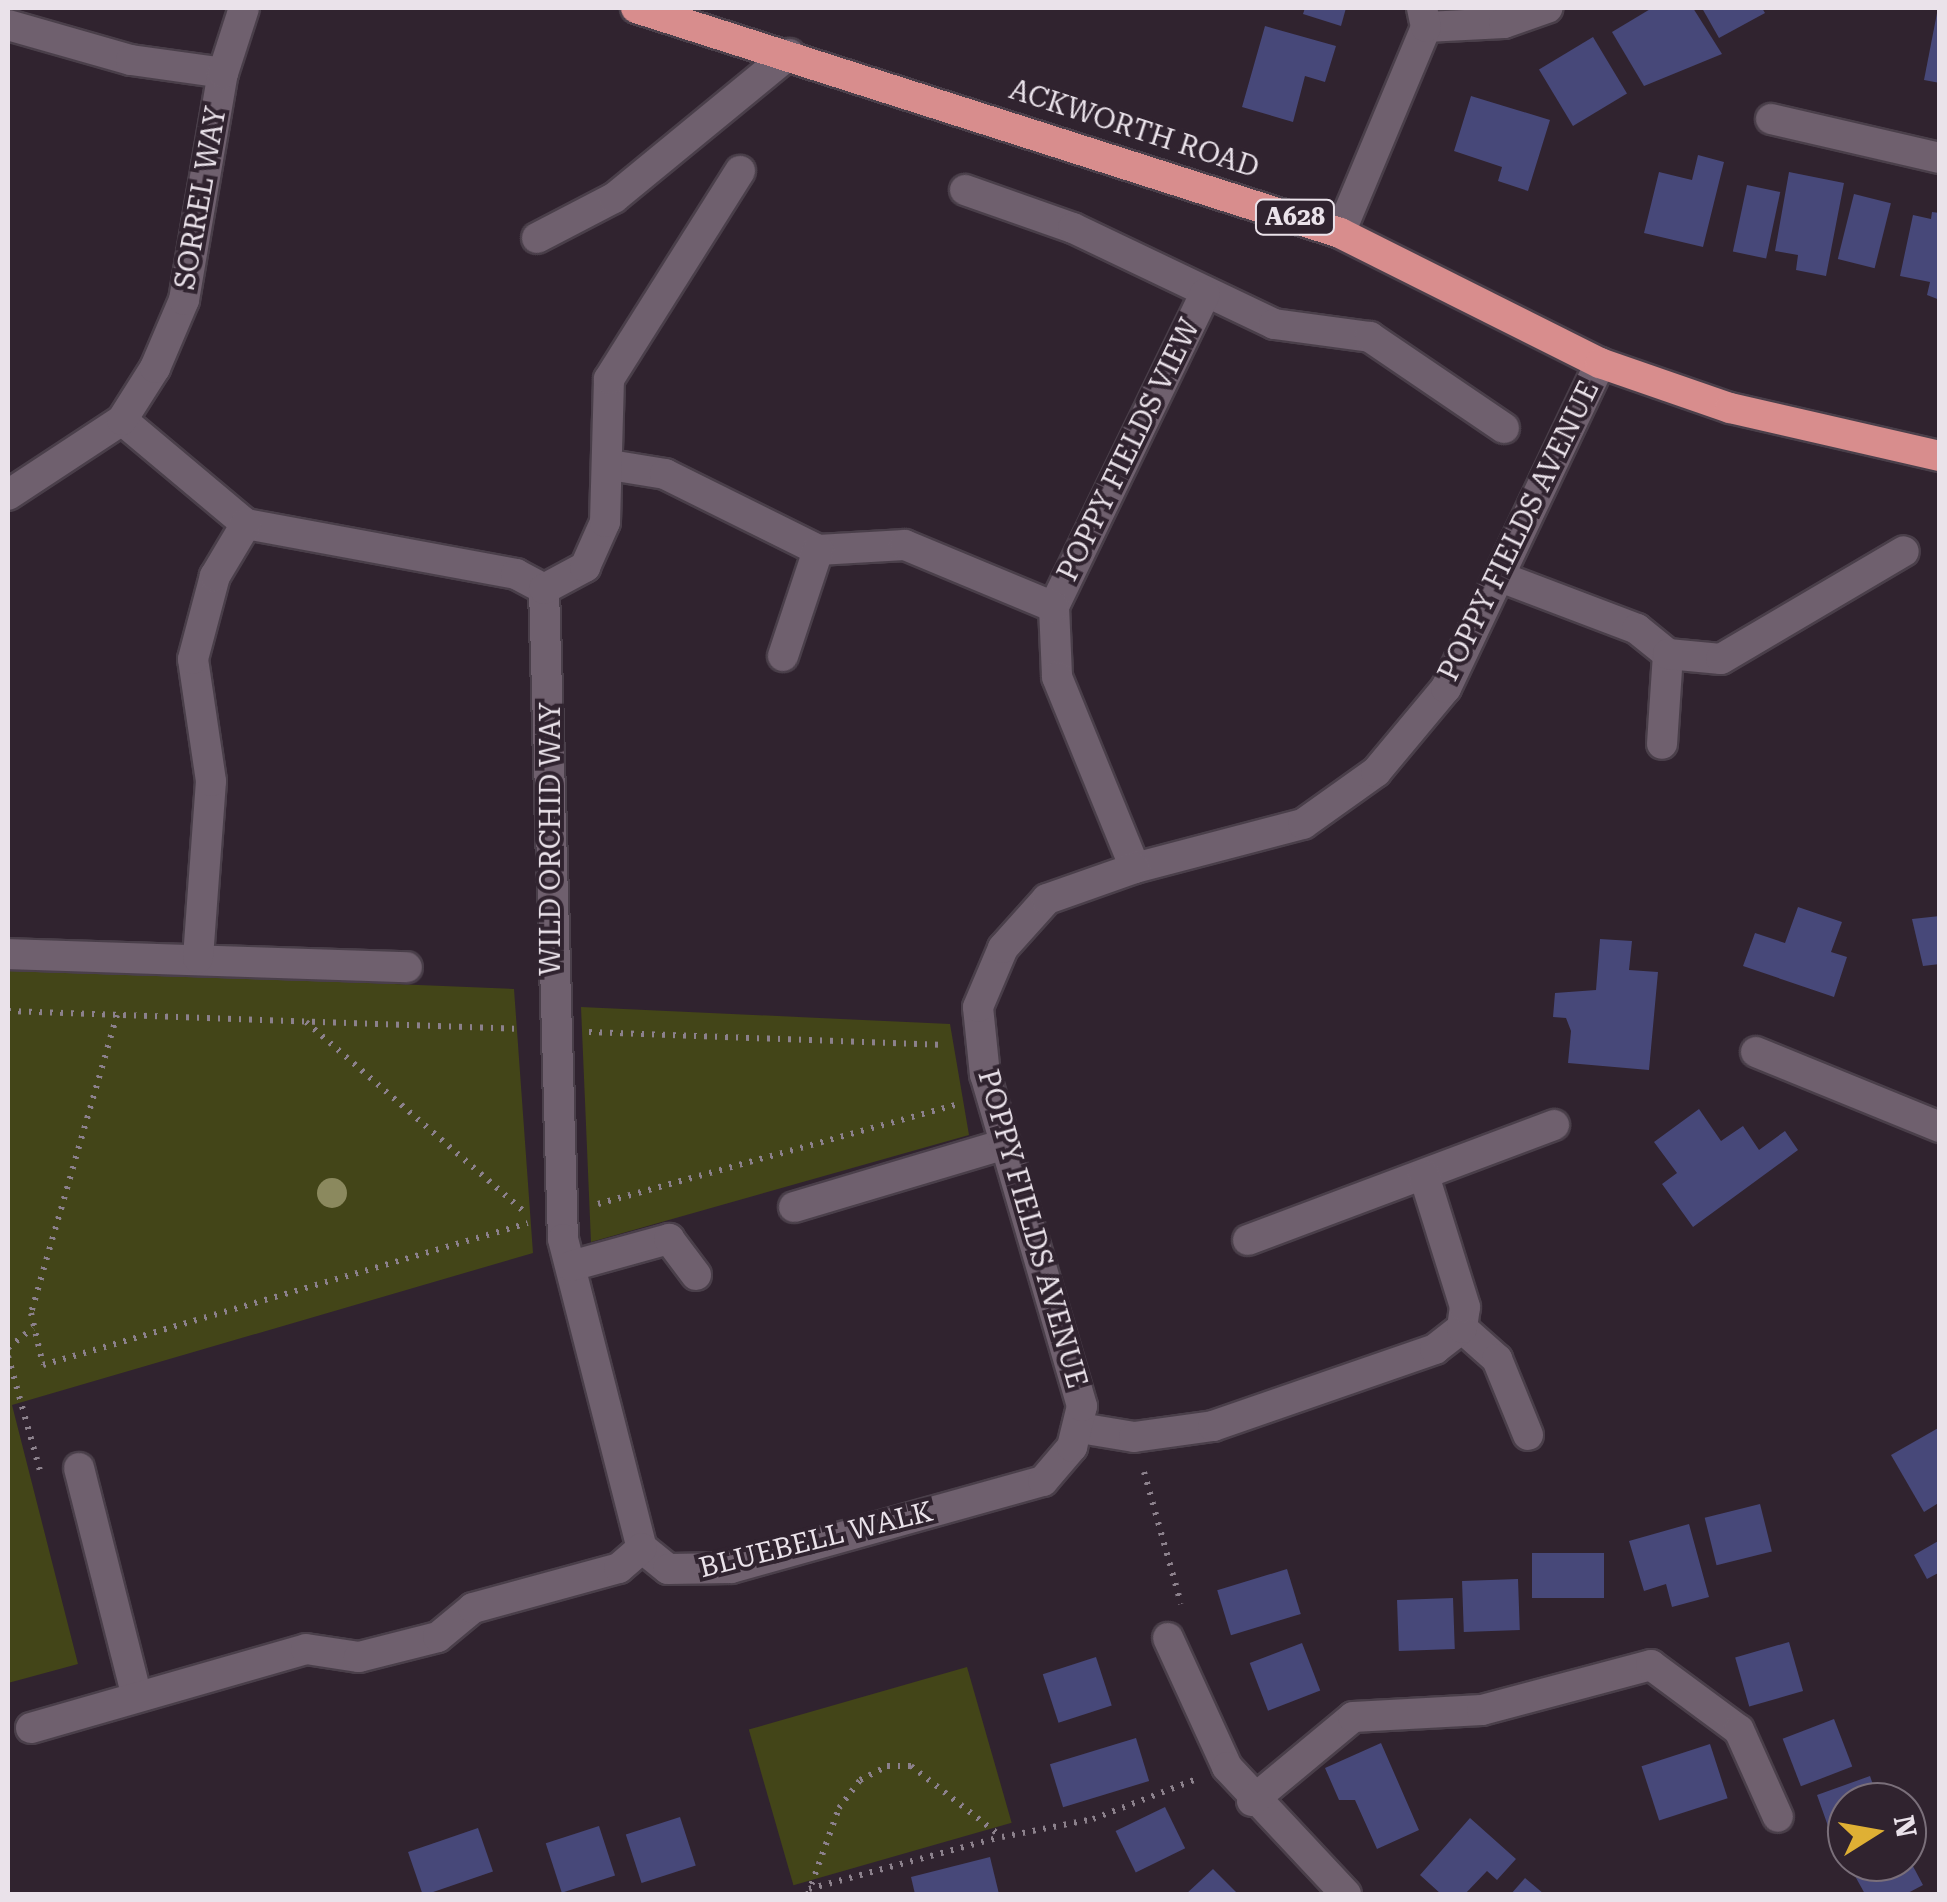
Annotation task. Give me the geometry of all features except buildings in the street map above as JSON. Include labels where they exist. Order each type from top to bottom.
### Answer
[{"type":"highway","name":"ACKWORTH ROAD","points":[[636,8],[1340,234],[1600,363],[1730,408],[1940,456]]},
{"type":"street","name":"SORREL WAY","points":[[8,495],[122,420],[184,300],[223,73],[244,8]]},
{"type":"street","points":[[1340,234],[1424,18],[1504,23],[1547,8]]},
{"type":"street","points":[[8,26],[131,60],[223,73]]},
{"type":"street","points":[[536,238],[614,198],[789,54]]},
{"type":"street","points":[[1771,119],[1940,158]]},
{"type":"street","points":[[122,420],[246,524],[516,574],[544,589],[585,567],[605,522],[610,465],[609,379],[646,311],[740,172]]},
{"type":"street","name":"POPPY FIELDS VIEW","points":[[965,190],[1074,228],[1140,266],[1274,324],[1370,337],[1504,428]]},
{"type":"street","name":"POPPY FIELDS VIEW","points":[[1054,607],[1204,294]]},
{"type":"street","name":"POPPY FIELDS AVENUE","points":[[1043,1481],[1080,1428],[1082,1406],[990,1094],[978,1007],[1003,948],[1047,899],[1135,868],[1304,824],[1376,772],[1446,688],[1503,578],[1600,363]]},
{"type":"street","points":[[610,465],[664,474],[818,550],[905,545],[1054,607],[1057,678],[1135,868]]},
{"type":"street","points":[[198,958],[210,780],[193,658],[215,576],[246,524]]},
{"type":"street","points":[[784,656],[818,550]]},
{"type":"street","points":[[1503,578],[1636,629],[1668,654],[1721,659],[1904,552]]},
{"type":"street","name":"WILD ORCHID WAY","points":[[544,589],[552,618],[552,1030],[562,1214],[570,1266],[642,1548]]},
{"type":"street","points":[[1662,744],[1668,654]]},
{"type":"street","points":[[8,954],[407,967]]},
{"type":"street","points":[[1756,1052],[1940,1126]]},
{"type":"street","points":[[1248,1240],[1554,1124]]},
{"type":"street","points":[[794,1207],[1005,1144]]},
{"type":"street","points":[[1080,1428],[1134,1437],[1213,1426],[1434,1349],[1462,1328],[1465,1307],[1424,1175]]},
{"type":"street","points":[[570,1266],[669,1239],[689,1254],[696,1275]]},
{"type":"street","points":[[1462,1328],[1498,1359],[1528,1435]]},
{"type":"street","points":[[79,1468],[137,1697]]},
{"type":"street","name":"BLUEBELL WALK","points":[[642,1548],[694,1574],[1043,1481]]},
{"type":"street","points":[[30,1728],[306,1650],[359,1657],[438,1637],[473,1608],[618,1568],[642,1548]]},
{"type":"street","points":[[1168,1638],[1227,1767],[1252,1800],[1346,1894]]},
{"type":"street","points":[[1252,1800],[1353,1717],[1482,1710],[1651,1665],[1739,1730],[1778,1816]]},
{"type":"path","points":[[8,1011],[982,1046]]},
{"type":"path","points":[[116,1014],[31,1313],[43,1365],[536,1221],[305,1021]]},
{"type":"path","points":[[562,1214],[990,1094]]},
{"type":"path","points":[[8,1348],[34,1328]]},
{"type":"path","points":[[1134,1437],[1181,1606],[1168,1638]]},
{"type":"path","points":[[809,1892],[839,1808],[860,1780],[887,1766],[910,1766],[1002,1837]]},
{"type":"path","points":[[809,1892],[1002,1837],[1093,1819],[1227,1767]]},
{"type":"shaded area","points":[[8,968],[514,989],[533,1253],[12,1405],[78,1664],[8,1683]]},
{"type":"shaded area","points":[[581,1007],[950,1024],[969,1135],[591,1242]]},
{"type":"shaded area","points":[[967,1667],[1012,1823],[793,1885],[749,1730]]}]
